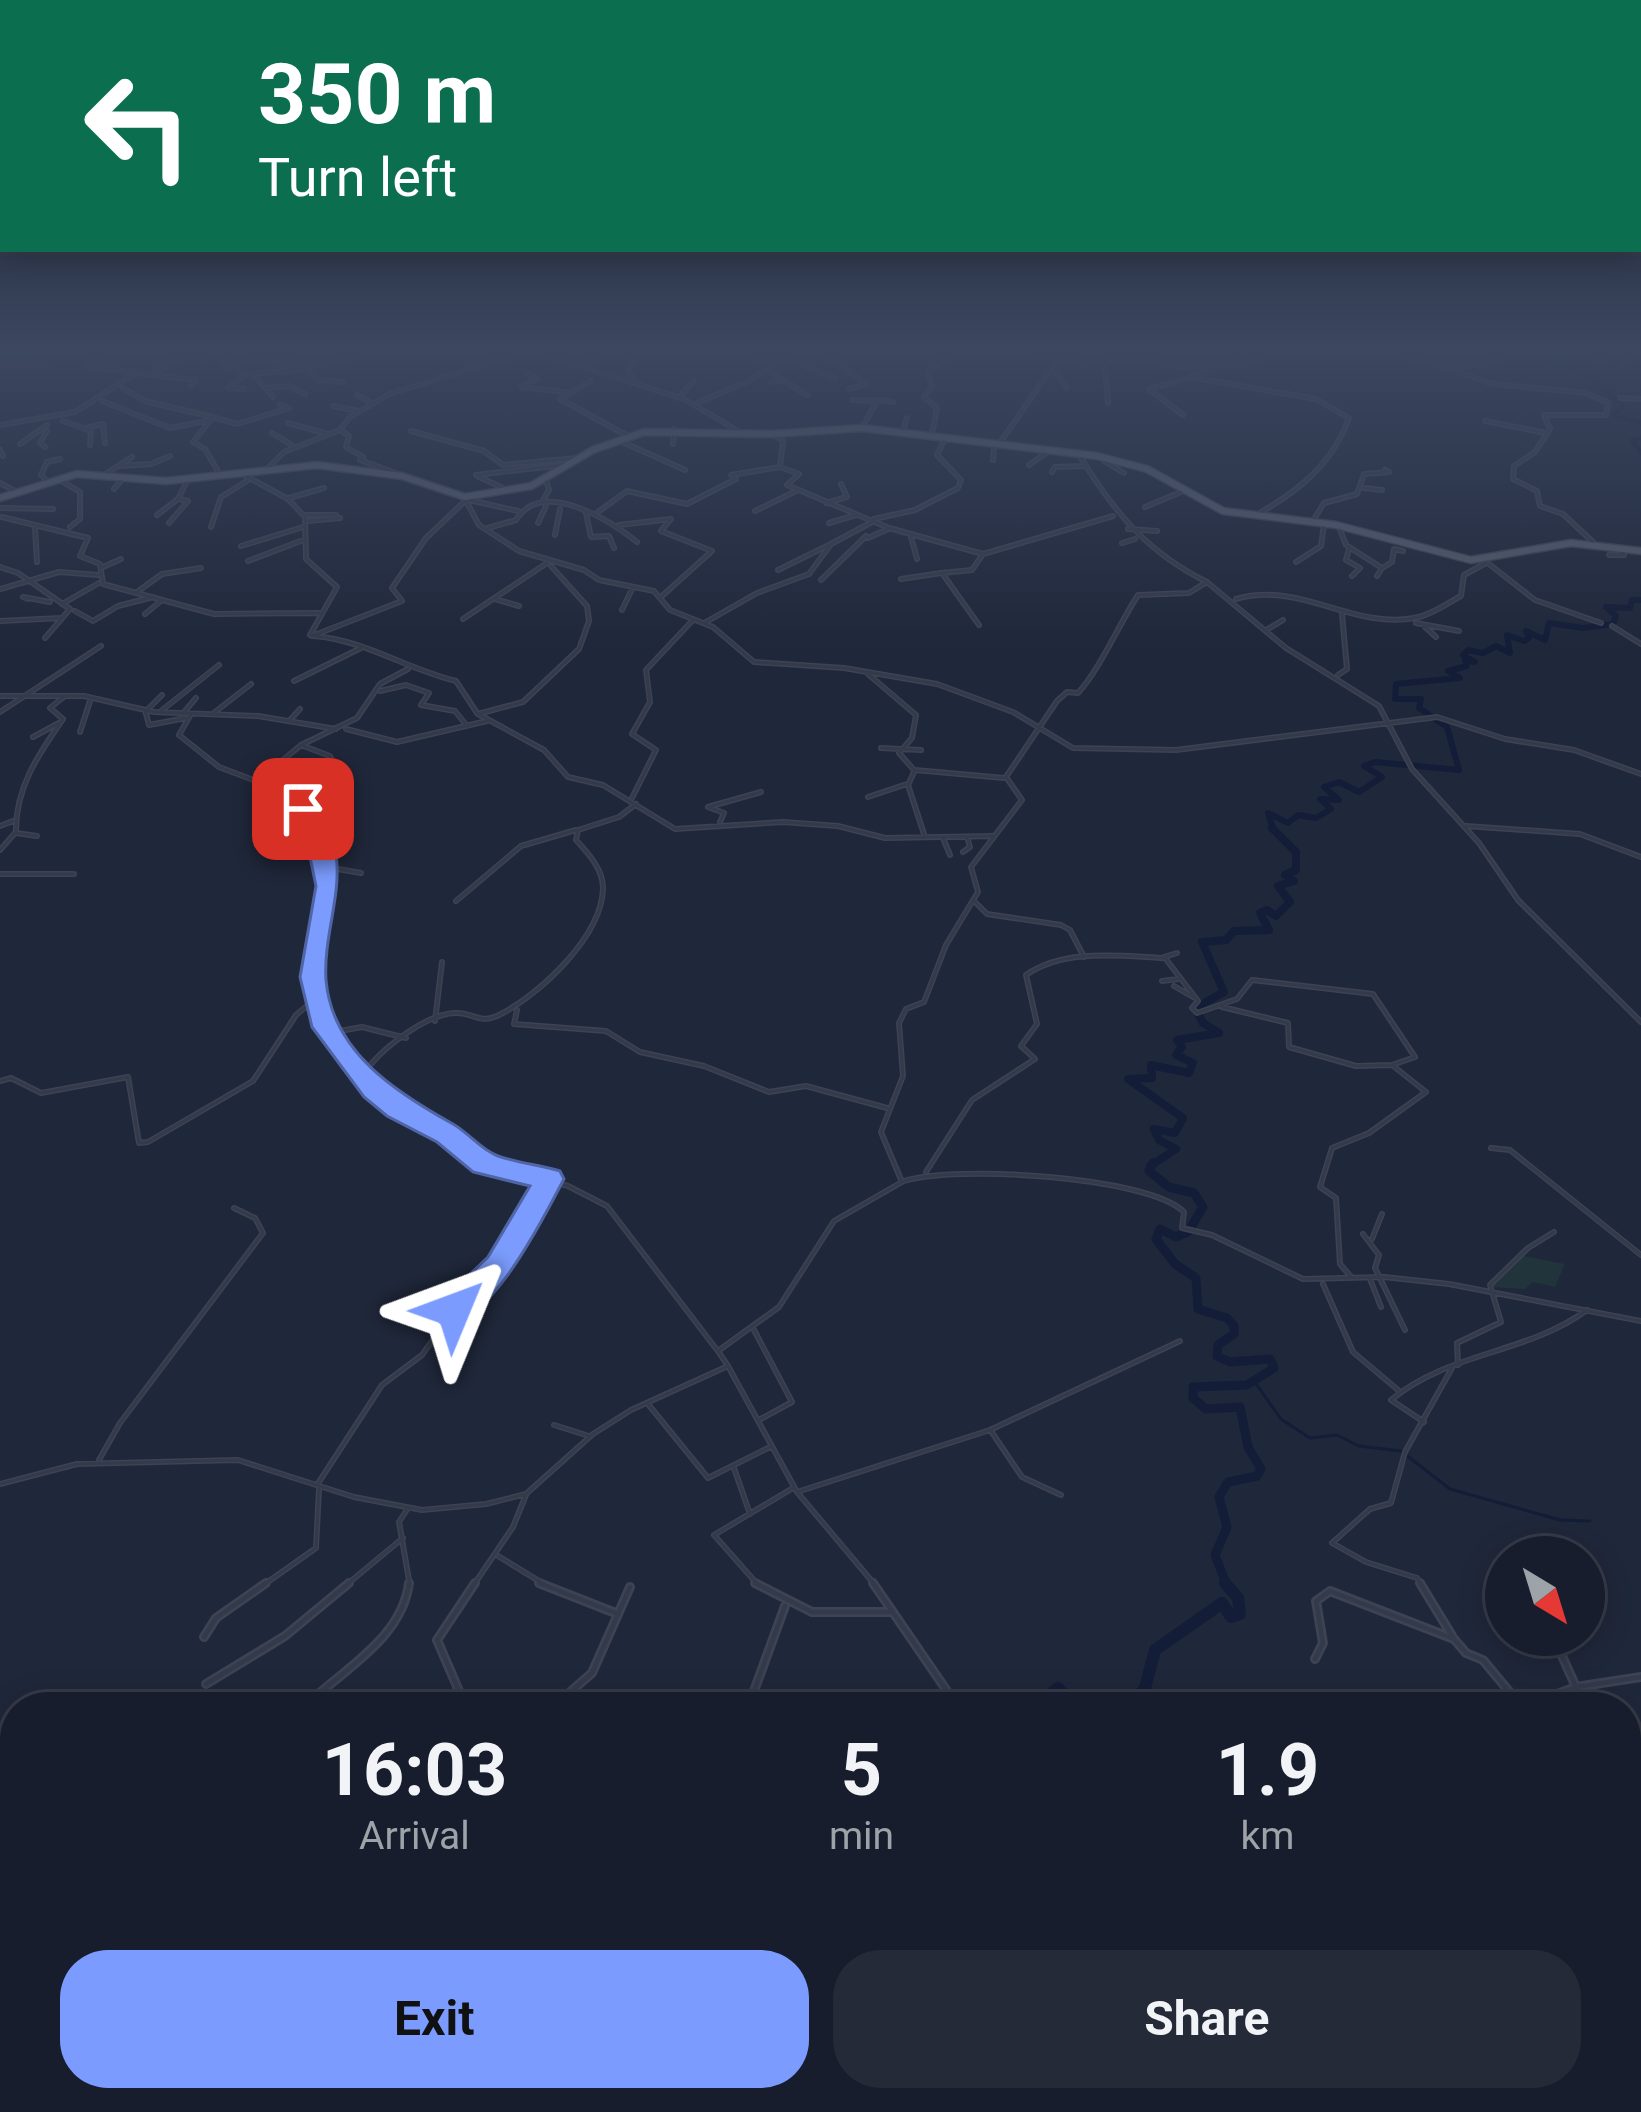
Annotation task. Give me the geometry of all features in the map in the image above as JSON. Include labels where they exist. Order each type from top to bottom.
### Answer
[{"type":"main road","points":[[0,497],[56,478],[105,474],[187,479],[323,465],[399,475],[465,499],[546,480],[597,450]]},
{"type":"main road","points":[[1062,450],[1142,466],[1181,492],[1223,511],[1324,522],[1484,562],[1549,545],[1641,551]]},
{"type":"street","points":[[0,450],[3,456]]},
{"type":"street","points":[[206,450],[220,475]]},
{"type":"street","points":[[268,468],[295,450]]},
{"type":"street","points":[[349,450],[363,457],[359,460],[399,475]]},
{"type":"street","points":[[479,450],[503,464],[579,458]]},
{"type":"street","points":[[640,450],[686,470]]},
{"type":"street","points":[[780,467],[782,450]]},
{"type":"street","points":[[778,570],[873,519],[915,510],[958,488],[961,480],[937,455],[940,450]]},
{"type":"street","points":[[993,460],[995,450]]},
{"type":"street","points":[[1029,466],[1050,450]]},
{"type":"street","points":[[1258,515],[1303,489],[1334,450]]},
{"type":"street","points":[[1537,450],[1514,466],[1513,478],[1538,491],[1540,506],[1563,514],[1597,547]]},
{"type":"street","points":[[1078,452],[1114,516],[1136,538],[1165,561],[1234,600],[1266,630],[1370,698],[1391,722],[1407,761],[1464,826],[1518,901],[1641,1022]]},
{"type":"street","points":[[118,466],[150,465],[170,456]]},
{"type":"street","points":[[1097,456],[1124,473]]},
{"type":"street","points":[[105,474],[132,457]]},
{"type":"street","points":[[46,480],[41,475],[46,462],[60,459]]},
{"type":"street","points":[[512,491],[476,475],[566,465]]},
{"type":"street","points":[[1052,472],[1055,466],[1086,466]]},
{"type":"street","points":[[598,512],[627,491],[688,504],[704,491],[734,480],[734,474],[780,467],[799,474],[786,484],[797,491],[889,528],[983,554],[1033,546],[1070,527],[1114,516]]},
{"type":"street","points":[[136,478],[139,469]]},
{"type":"street","points":[[1361,488],[1364,474],[1389,472],[1385,470]]},
{"type":"street","points":[[238,472],[287,499],[304,515],[338,517],[241,546]]},
{"type":"street","points":[[114,489],[124,477]]},
{"type":"street","points":[[56,478],[80,492],[80,519],[70,527]]},
{"type":"street","points":[[157,515],[178,499],[187,479]]},
{"type":"street","points":[[211,527],[220,497],[248,480]]},
{"type":"street","points":[[465,499],[520,511],[541,503],[549,490],[546,480]]},
{"type":"street","points":[[0,483],[15,491]]},
{"type":"street","points":[[825,503],[847,497],[841,484]]},
{"type":"street","points":[[287,499],[324,488]]},
{"type":"street","points":[[1306,521],[1324,503],[1361,488],[1382,490]]},
{"type":"street","points":[[755,512],[797,491]]},
{"type":"street","points":[[1144,508],[1181,492]]},
{"type":"street","points":[[169,523],[188,501],[178,499]]},
{"type":"street","points":[[465,499],[486,529],[550,563],[634,585],[660,598],[675,614],[704,623],[735,641],[754,662],[937,684],[1013,712],[1073,748],[1176,750],[1282,741],[1434,718],[1505,739],[1581,752],[1641,775]]},
{"type":"street","points":[[312,636],[402,601],[391,593],[394,584],[426,538],[465,499]]},
{"type":"street","points":[[541,503],[598,512],[637,542]]},
{"type":"street","points":[[538,523],[547,505]]},
{"type":"street","points":[[555,535],[561,507]]},
{"type":"street","points":[[0,508],[53,509]]},
{"type":"street","points":[[486,529],[516,519],[520,511]]},
{"type":"street","points":[[586,511],[591,537],[609,536],[614,548]]},
{"type":"street","points":[[829,523],[857,514]]},
{"type":"street","points":[[304,515],[306,559],[337,587],[319,613],[312,636]]},
{"type":"street","points":[[0,518],[34,527],[70,527],[89,539],[81,557],[102,567],[122,560]]},
{"type":"street","points":[[619,525],[671,519],[661,531],[712,551],[660,598]]},
{"type":"street","points":[[1296,562],[1321,546],[1324,522]]},
{"type":"street","points":[[1339,525],[1350,547],[1382,568]]},
{"type":"street","points":[[34,527],[37,562]]},
{"type":"street","points":[[809,576],[822,579],[867,537],[889,528]]},
{"type":"street","points":[[1126,529],[1157,531]]},
{"type":"street","points":[[911,535],[913,558]]},
{"type":"street","points":[[1122,543],[1136,538]]},
{"type":"street","points":[[248,561],[274,547],[308,539]]},
{"type":"street","points":[[704,623],[757,593],[809,574],[832,543]]},
{"type":"street","points":[[1350,547],[1346,560],[1360,568],[1352,576]]},
{"type":"street","points":[[1609,554],[1624,555],[1619,548]]},
{"type":"street","points":[[1377,577],[1392,562],[1394,549],[1403,550]]},
{"type":"street","points":[[901,579],[972,571],[983,554]]},
{"type":"street","points":[[1406,618],[1461,596],[1465,575],[1484,562],[1535,600],[1600,623]]},
{"type":"street","points":[[463,619],[550,563]]},
{"type":"street","points":[[478,714],[522,704],[575,657],[588,608],[580,592],[554,574],[550,563]]},
{"type":"street","points":[[0,567],[17,570],[52,602]]},
{"type":"street","points":[[99,583],[102,567]]},
{"type":"street","points":[[137,592],[162,574],[201,568]]},
{"type":"street","points":[[0,589],[59,572],[100,575]]},
{"type":"street","points":[[943,573],[980,625]]},
{"type":"street","points":[[1006,778],[1057,701],[1067,692],[1078,693],[1096,673],[1097,658],[1138,595],[1189,593],[1207,582]]},
{"type":"street","points":[[61,605],[99,583],[214,614],[319,613]]},
{"type":"street","points":[[622,610],[634,585]]},
{"type":"street","points":[[1234,600],[1264,590],[1342,612],[1406,618],[1436,637]]},
{"type":"street","points":[[28,598],[61,605],[93,621],[118,606],[155,597]]},
{"type":"street","points":[[145,614],[164,599]]},
{"type":"street","points":[[493,599],[519,606]]},
{"type":"street","points":[[46,638],[70,609]]},
{"type":"street","points":[[1336,676],[1347,669],[1348,659],[1342,612]]},
{"type":"street","points":[[0,621],[63,618]]},
{"type":"street","points":[[456,901],[483,884],[502,857],[549,833],[619,817],[634,802],[656,751],[632,734],[650,703],[646,670],[693,619]]},
{"type":"street","points":[[1266,630],[1283,620]]},
{"type":"street","points":[[1416,623],[1460,631]]},
{"type":"street","points":[[1612,626],[1641,644]]},
{"type":"street","points":[[312,636],[351,639],[399,659],[408,669],[456,681],[487,722],[544,750],[568,777],[596,782],[675,829],[818,824],[885,838],[996,836]]},
{"type":"street","points":[[0,712],[12,696],[59,675],[101,646]]},
{"type":"street","points":[[294,681],[363,647]]},
{"type":"street","points":[[1105,650],[1109,659]]},
{"type":"street","points":[[160,712],[219,665]]},
{"type":"street","points":[[258,781],[302,745],[362,715],[377,692],[408,669]]},
{"type":"street","points":[[869,673],[876,690],[908,704],[916,715],[912,738],[900,750]]},
{"type":"street","points":[[214,713],[251,684]]},
{"type":"street","points":[[377,692],[409,685],[429,693],[421,704],[455,711],[467,728]]},
{"type":"street","points":[[146,710],[162,694]]},
{"type":"street","points":[[0,850],[16,832],[15,820],[35,759],[61,723],[63,717],[50,710],[67,695]]},
{"type":"street","points":[[0,697],[67,695],[186,715]]},
{"type":"street","points":[[196,698],[180,736],[219,767],[297,802],[314,822],[328,886],[315,958],[315,1000],[330,1031],[363,1076],[397,1109],[447,1134],[475,1160],[550,1179],[614,1212],[728,1366],[796,1489],[893,1612],[948,1692]]},
{"type":"street","points":[[80,732],[91,700]]},
{"type":"street","points":[[289,722],[300,709]]},
{"type":"street","points":[[146,710],[149,725],[192,712],[214,713],[362,730],[397,742],[487,722]]},
{"type":"street","points":[[33,737],[61,723]]},
{"type":"street","points":[[297,802],[337,772],[329,755],[302,745]]},
{"type":"street","points":[[881,748],[921,750]]},
{"type":"street","points":[[900,750],[915,770],[1006,778],[1022,800],[971,867],[979,888],[974,899],[958,915],[939,953],[924,1002],[906,1009],[898,1024],[904,1071],[880,1132],[902,1182]]},
{"type":"street","points":[[915,770],[909,786],[922,813],[925,838]]},
{"type":"street","points":[[868,796],[909,786]]},
{"type":"street","points":[[719,824],[724,813],[708,807],[761,792]]},
{"type":"street","points":[[0,826],[15,820]]},
{"type":"street","points":[[1464,826],[1568,834],[1623,846],[1641,857]]},
{"type":"street","points":[[363,1076],[373,1058],[435,1022],[459,1013],[489,1021],[518,1008],[591,927],[604,886],[590,854],[576,840],[578,830]]},
{"type":"street","points":[[16,832],[37,836]]},
{"type":"street","points":[[964,849],[967,836]]},
{"type":"street","points":[[943,837],[950,855]]},
{"type":"street","points":[[324,866],[361,873]]},
{"type":"street","points":[[0,874],[74,874]]},
{"type":"street","points":[[974,899],[987,914],[1034,918],[1070,930],[1084,958]]},
{"type":"street","points":[[926,1172],[972,1100],[1035,1059],[1021,1046],[1037,1024],[1026,975],[1045,963],[1162,958],[1176,953],[1168,946]]},
{"type":"street","points":[[1162,958],[1177,983],[1196,999]]},
{"type":"street","points":[[435,1022],[442,962]]},
{"type":"street","points":[[1196,999],[1194,1012],[1220,1007],[1239,997],[1252,980],[1373,994],[1415,1057],[1392,1065],[1356,1066],[1287,1046],[1288,1024],[1220,1007]]},
{"type":"street","points":[[1162,981],[1177,983],[1196,999]]},
{"type":"street","points":[[0,1082],[11,1078],[40,1093],[105,1077],[128,1077],[130,1120],[139,1143],[148,1142],[253,1082],[296,1015],[315,1000]]},
{"type":"street","points":[[518,1008],[514,1024],[606,1030],[640,1052],[704,1066],[770,1092],[806,1086],[887,1108]]},
{"type":"street","points":[[330,1031],[362,1027],[408,1039]]},
{"type":"street","points":[[1352,1278],[1340,1264],[1336,1198],[1320,1187],[1323,1167],[1332,1148],[1360,1141],[1393,1111],[1426,1092],[1392,1065]]},
{"type":"street","points":[[1491,1148],[1510,1150],[1641,1255]]},
{"type":"street","points":[[718,1351],[779,1307],[834,1221],[926,1172],[1085,1182],[1142,1199],[1174,1201],[1183,1210],[1182,1228],[1222,1237],[1291,1276],[1326,1281],[1381,1277],[1492,1289],[1641,1321]]},
{"type":"street","points":[[204,1636],[216,1618],[316,1548],[317,1487],[382,1385],[422,1355],[454,1310],[499,1266],[550,1179]]},
{"type":"street","points":[[98,1462],[120,1424],[263,1232],[261,1222],[234,1208]]},
{"type":"street","points":[[1382,1214],[1372,1239],[1381,1277],[1406,1330]]},
{"type":"street","points":[[1492,1289],[1528,1248],[1554,1232]]},
{"type":"street","points":[[1363,1234],[1372,1239]]},
{"type":"street","points":[[1369,1277],[1381,1307]]},
{"type":"street","points":[[1326,1281],[1322,1287],[1330,1311],[1353,1352],[1400,1391]]},
{"type":"street","points":[[1454,1639],[1417,1578],[1366,1562],[1332,1543],[1370,1509],[1391,1502],[1396,1463],[1425,1424],[1456,1367],[1456,1343],[1501,1322],[1492,1289]]},
{"type":"street","points":[[1425,1424],[1391,1404],[1400,1391],[1517,1346],[1588,1309]]},
{"type":"street","points":[[753,1328],[792,1402],[758,1421]]},
{"type":"street","points":[[893,1612],[852,1619],[816,1617],[785,1604],[741,1572],[714,1535],[796,1489],[990,1430],[1180,1341]]},
{"type":"street","points":[[460,1692],[437,1640],[495,1554],[526,1494],[591,1436],[647,1402],[728,1366]]},
{"type":"street","points":[[647,1402],[708,1478],[772,1446]]},
{"type":"street","points":[[554,1425],[591,1436]]},
{"type":"street","points":[[990,1430],[1022,1477],[1061,1495]]},
{"type":"street","points":[[0,1484],[98,1462],[155,1466],[238,1460],[278,1469],[317,1487],[408,1507],[460,1508],[526,1494]]},
{"type":"street","points":[[733,1466],[749,1514]]},
{"type":"street","points":[[320,1692],[399,1619],[413,1589],[399,1522],[408,1507]]},
{"type":"street","points":[[206,1684],[285,1636],[404,1537]]},
{"type":"street","points":[[495,1554],[532,1580],[620,1615]]},
{"type":"street","points":[[576,1692],[620,1615],[630,1587]]},
{"type":"street","points":[[1315,1659],[1323,1643],[1316,1601],[1330,1591],[1454,1639],[1484,1660],[1510,1692]]},
{"type":"street","points":[[754,1692],[785,1604]]},
{"type":"street","points":[[1562,1656],[1576,1687]]},
{"type":"street","points":[[1562,1692],[1641,1677]]},
{"type":"shaded area","points":[[1524,1256],[1565,1264],[1555,1287],[1533,1282],[1525,1289],[1492,1287]]},
{"type":"waterway","points":[[1639,450],[1641,453]]},
{"type":"waterway","points":[[1274,830],[1268,813],[1288,823],[1298,815],[1316,818],[1331,809],[1320,799],[1339,800],[1324,787],[1339,782],[1359,792],[1382,777],[1364,766],[1375,762],[1459,770],[1447,727],[1419,708],[1421,699],[1395,699],[1396,684],[1460,678],[1448,671],[1467,666],[1465,660],[1475,662],[1463,655],[1468,650],[1483,653],[1496,646],[1510,653],[1507,635],[1524,641],[1529,638],[1526,631],[1545,640],[1549,623],[1583,628],[1613,624],[1616,616],[1606,607],[1630,608],[1632,600],[1641,600]]},
{"type":"waterway","points":[[1152,1165],[1176,1149],[1159,1140],[1154,1129],[1175,1133],[1183,1118],[1128,1079],[1152,1078],[1151,1065],[1189,1073],[1193,1063],[1176,1055],[1182,1047],[1177,1040],[1219,1033],[1203,1023],[1195,1008],[1224,992],[1202,942],[1226,940],[1234,931],[1269,930],[1260,913],[1267,910],[1276,916],[1290,902],[1278,886],[1294,881],[1285,875],[1296,870],[1296,852],[1274,830]]},
{"type":"waterway","points":[[1152,1165],[1149,1171],[1169,1187],[1194,1193],[1203,1207],[1188,1232],[1176,1237],[1160,1229],[1156,1239],[1175,1264],[1196,1278],[1198,1309],[1227,1318],[1234,1326],[1234,1334],[1218,1345],[1217,1356],[1230,1362],[1270,1359],[1274,1368],[1247,1385],[1193,1387],[1193,1398],[1206,1409],[1240,1407],[1248,1447],[1261,1469],[1257,1476],[1228,1482],[1219,1497],[1227,1527],[1215,1555],[1227,1585]]},
{"type":"waterway","points":[[1254,1381],[1281,1419],[1310,1438],[1337,1435],[1359,1446],[1401,1451],[1450,1489],[1560,1520],[1590,1521]]},
{"type":"waterway","points":[[1142,1692],[1155,1650],[1222,1603],[1231,1617],[1240,1614],[1238,1598],[1227,1585]]},
{"type":"waterway","points":[[1053,1692],[1058,1688],[1062,1692]]},
{"type":"route","points":[[303,809],[314,822],[328,886],[313,977],[321,1020],[374,1090],[397,1109],[447,1134],[475,1160],[550,1179],[499,1266],[454,1310]]}]
